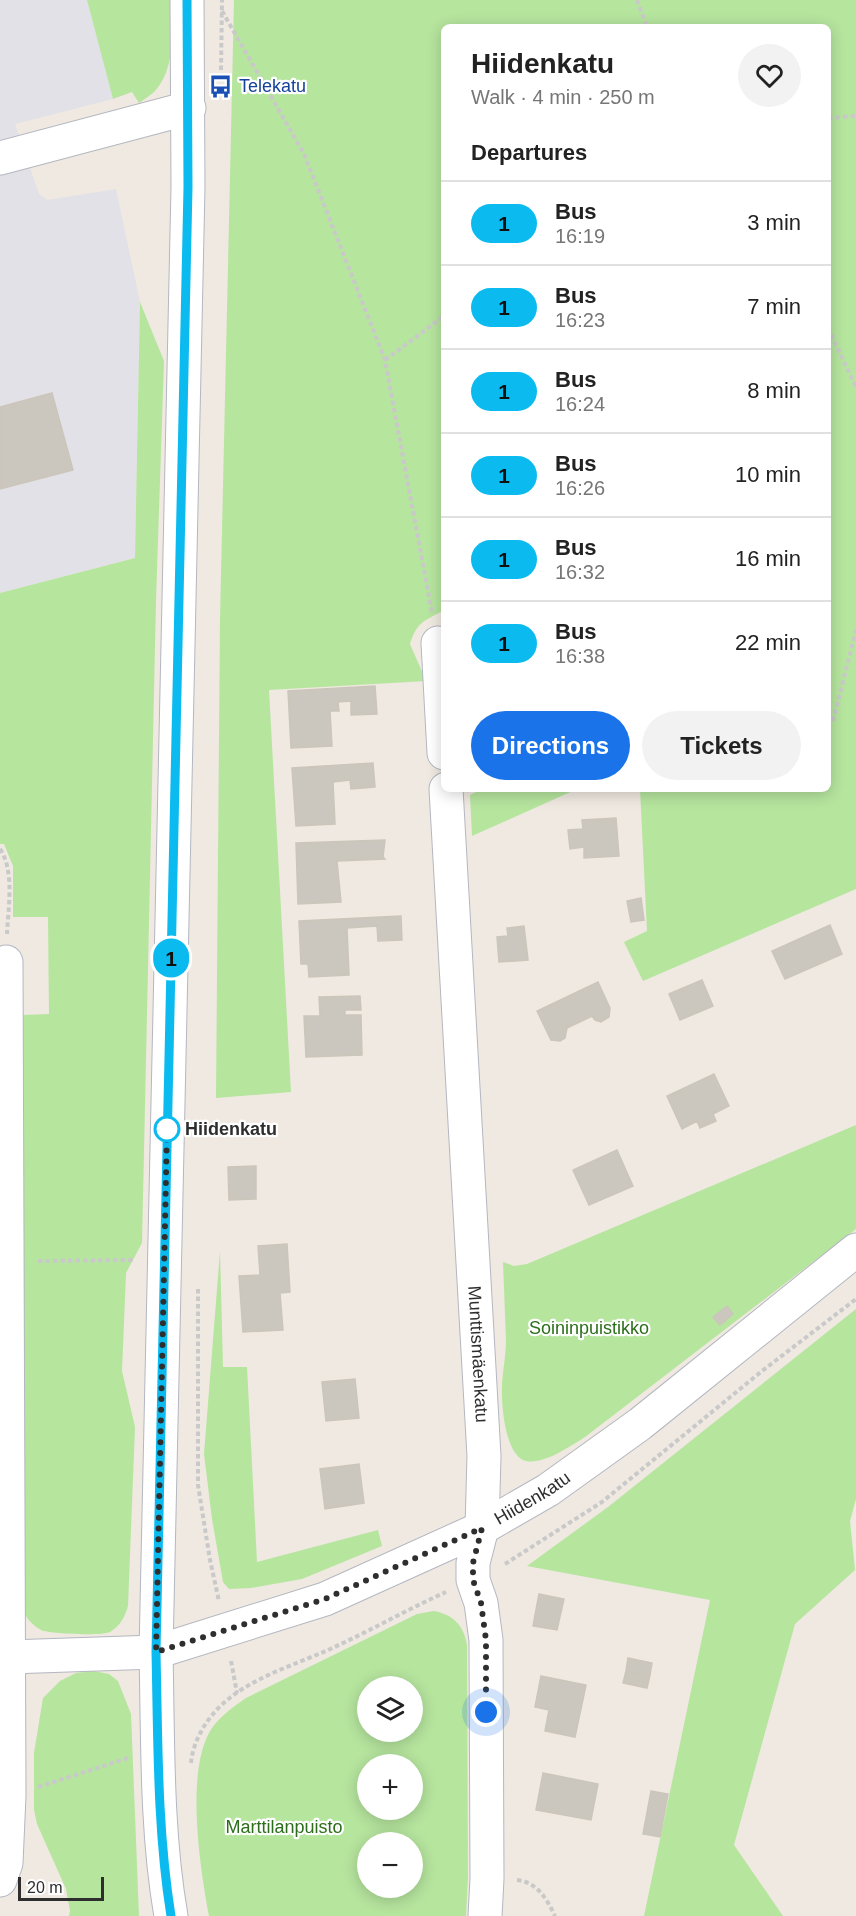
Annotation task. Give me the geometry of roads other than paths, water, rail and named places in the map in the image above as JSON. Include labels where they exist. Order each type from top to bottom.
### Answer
[{"type":"street","points":[[171,1916],[164,1871],[156,1652],[189,108],[187,0]]},
{"type":"street","points":[[0,158],[189,108]]},
{"type":"street","points":[[438,643],[441,698]]},
{"type":"street","name":"Munttismäenkatu","points":[[446,792],[484,1456],[482,1528],[473,1563],[473,1580],[481,1603],[486,1640],[487,1879],[485,1916]]},
{"type":"street","points":[[0,1880],[6,1863],[9,1796],[6,962]]},
{"type":"street","name":"Hiidenkatu","points":[[9,1657],[156,1652],[325,1599],[482,1528],[548,1490],[640,1424],[856,1250]]},
{"type":"place","name":"Telekatu","points":[[221,86]]},
{"type":"place","name":"Hiidenkatu","points":[[167,1129]]},
{"type":"park label","name":"Soininpuistikko","points":[[589,1328]]},
{"type":"park label","name":"Marttilanpuisto","points":[[284,1827]]}]
